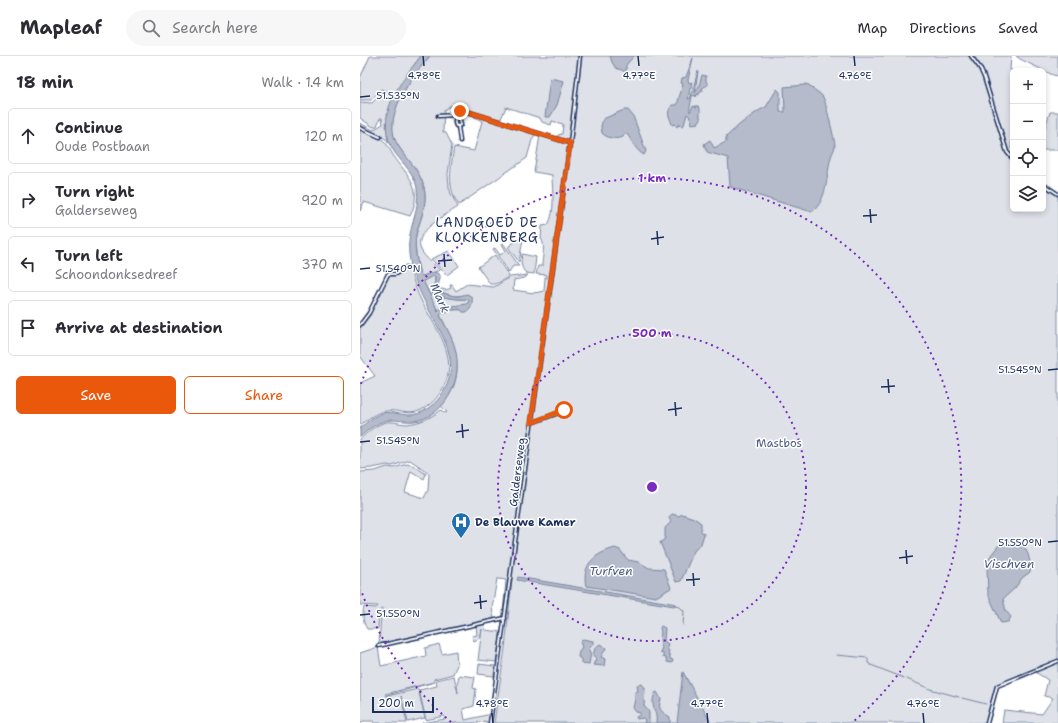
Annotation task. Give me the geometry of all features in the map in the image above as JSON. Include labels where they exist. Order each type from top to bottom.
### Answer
[{"type":"street","name":"Galderseweg","points":[[490,723],[570,143],[580,56]]},
{"type":"street","points":[[971,56],[980,68],[984,77],[1010,156]]},
{"type":"street","points":[[458,126],[455,126],[454,123],[457,115],[462,110],[570,143]]},
{"type":"street","points":[[438,116],[457,115]]},
{"type":"street","points":[[457,115],[461,123],[460,126],[458,126],[460,141]]},
{"type":"street","points":[[360,128],[380,137]]},
{"type":"street","points":[[1046,186],[1058,194]]},
{"type":"street","points":[[360,325],[369,313],[388,274],[395,274],[408,267]]},
{"type":"street","points":[[531,423],[564,410]]},
{"type":"street","points":[[378,646],[505,618]]},
{"type":"street","points":[[987,723],[997,686],[1058,661]]},
{"type":"green space","points":[[370,56],[421,56],[405,77],[387,135],[389,143],[386,139],[360,125],[360,123],[373,130],[383,124],[382,118],[380,118],[377,126],[373,127],[360,118],[360,102],[372,103],[381,94],[390,92],[381,89],[371,100],[360,100],[360,78]]},
{"type":"green space","name":"Mastbos","points":[[430,56],[1011,56],[1010,212],[1046,212],[1046,186],[1058,194],[1058,660],[998,684],[988,723],[494,723],[505,648],[512,578],[510,578],[504,613],[506,580],[497,579],[492,608],[494,619],[379,644],[381,615],[383,609],[381,609],[379,614],[378,629],[367,629],[363,618],[364,607],[376,608],[378,606],[360,605],[360,472],[375,471],[387,467],[394,468],[407,464],[414,466],[426,474],[424,479],[411,471],[405,492],[424,498],[428,490],[429,473],[410,460],[392,466],[387,465],[360,469],[360,439],[383,423],[395,422],[407,424],[426,419],[441,410],[445,413],[447,412],[441,406],[449,395],[454,384],[457,372],[457,361],[451,338],[440,315],[449,310],[468,310],[472,305],[469,295],[454,296],[437,291],[437,288],[446,290],[451,288],[450,285],[452,285],[456,291],[467,284],[494,287],[510,277],[528,275],[524,278],[514,280],[513,290],[534,293],[544,291],[545,277],[547,278],[547,275],[536,274],[538,266],[542,266],[544,248],[541,238],[542,226],[548,225],[552,213],[552,175],[534,172],[540,135],[558,138],[558,135],[562,134],[563,124],[552,121],[551,125],[542,122],[540,118],[506,107],[500,121],[450,106],[444,110],[443,132],[446,133],[452,145],[448,174],[449,187],[458,207],[439,219],[421,237],[421,250],[440,270],[424,276],[420,275],[415,240],[424,207],[424,189],[420,176],[399,147],[394,136],[392,124],[400,99],[415,75]]},
{"type":"green space","points":[[1016,56],[1058,56],[1058,76],[1046,72],[1046,68],[1039,68]]},
{"type":"green space","points":[[1050,112],[1058,112],[1058,150],[1046,150],[1046,125]]},
{"type":"green space","points":[[469,114],[536,133],[532,140],[527,158],[459,205],[452,192],[450,177],[454,147],[474,151],[482,121]]},
{"type":"green space","points":[[360,128],[382,139],[409,176],[415,190],[414,206],[410,216],[364,202],[360,211]]},
{"type":"green space","points":[[521,237],[523,239],[519,262],[508,247]]},
{"type":"green space","points":[[503,243],[519,266],[513,266],[509,272],[493,249],[495,248],[500,255],[506,251],[502,244]]},
{"type":"green space","points":[[449,251],[459,266],[447,275],[431,259]]},
{"type":"green space","points":[[522,254],[536,257],[534,274],[526,273],[523,269],[521,262]]},
{"type":"green space","points":[[495,255],[509,276],[498,283],[490,284],[478,267]]},
{"type":"green space","points":[[409,267],[420,298],[444,343],[449,365],[448,376],[438,396],[433,402],[423,409],[411,413],[390,411],[382,412],[372,416],[360,425],[360,383],[375,376],[360,356],[360,327],[369,316],[388,276],[397,274]]},
{"type":"green space","points":[[435,276],[432,291],[433,295],[455,299],[468,299],[469,301],[467,304],[441,308],[438,311],[423,281]]},
{"type":"green space","points":[[484,623],[485,630],[501,632],[496,662],[478,660],[482,629],[480,638],[474,641],[472,636],[477,635],[476,625]]},
{"type":"green space","points":[[439,644],[442,654],[456,651],[457,665],[453,674],[434,679],[434,682],[385,694],[387,696],[418,689],[425,718],[408,722],[401,696],[407,723],[374,723],[373,721],[363,721],[360,723],[360,653],[378,647],[381,666],[426,656],[425,648]]},
{"type":"green space","points":[[1058,662],[1058,723],[1002,723],[1004,710],[1042,714],[1053,698],[1044,696],[1048,680],[1035,672]]},
{"type":"green space","points":[[479,664],[495,666],[494,676],[478,674]]},
{"type":"green space","points":[[459,675],[475,677],[473,688],[476,689],[474,706],[463,709],[465,720],[491,714],[490,723],[486,723],[486,721],[475,723],[422,723],[445,719],[444,716],[426,720],[419,690],[437,686],[436,680],[454,676],[458,693],[457,686]]},
{"type":"water","points":[[421,56],[430,56],[407,86],[400,98],[395,111],[393,124],[394,136],[399,147],[419,174],[424,187],[425,200],[415,240],[419,270],[422,276],[435,272],[440,275],[438,292],[454,296],[467,294],[472,297],[472,302],[470,309],[466,312],[456,310],[440,315],[452,339],[457,359],[455,381],[446,401],[429,416],[415,421],[387,420],[371,428],[360,437],[360,428],[377,415],[390,412],[414,415],[431,406],[440,397],[447,384],[450,372],[448,348],[419,291],[410,260],[410,237],[418,197],[416,183],[414,178],[395,153],[389,140],[386,127],[387,114],[397,89]],"holes":[[[435,276],[432,291],[433,295],[455,299],[468,299],[469,301],[467,304],[440,308],[438,311],[423,281]]]},
{"type":"water","points":[[610,56],[634,56],[626,65],[626,71],[624,72],[615,67]]},
{"type":"water","points":[[693,58],[688,80],[689,83],[692,82],[692,87],[690,88],[688,99],[690,99],[698,71],[695,93],[702,75],[706,76],[708,85],[702,88],[703,91],[699,93],[699,95],[697,94],[696,97],[695,95],[692,95],[690,112],[693,106],[697,108],[695,106],[698,106],[700,108],[701,119],[698,123],[692,124],[690,117],[687,114],[684,125],[682,126],[680,124],[677,127],[675,124],[672,125],[669,111],[672,105],[677,105],[683,84],[681,83],[682,78],[686,77]]},
{"type":"water","points":[[550,78],[564,81],[557,105],[550,117],[545,117]]},
{"type":"water","points":[[805,84],[809,85],[823,97],[828,112],[835,145],[831,157],[824,194],[817,207],[812,212],[730,187],[728,158],[707,152],[704,144],[710,140],[714,148],[726,142],[726,137],[739,125],[766,107],[777,89],[780,92],[780,112],[785,112],[784,87]]},
{"type":"water","points":[[624,110],[628,110],[633,116],[646,151],[644,155],[636,148],[627,134],[624,134],[621,138],[615,138],[606,136],[602,133],[601,126],[603,119]]},
{"type":"water","points":[[672,514],[679,516],[682,514],[694,518],[701,523],[701,531],[704,534],[701,544],[694,551],[681,581],[676,582],[660,542],[662,542],[665,538],[665,528],[671,522],[669,518]]},
{"type":"water","name":"Vischven","points":[[1014,539],[1022,544],[1027,552],[1030,563],[1030,572],[1022,578],[1015,588],[1003,599],[1006,611],[1011,617],[1008,622],[1001,623],[988,594],[987,567],[991,555],[1002,541]]},
{"type":"water","name":"Turfven","points":[[615,548],[620,550],[628,560],[639,562],[649,568],[664,569],[671,588],[656,597],[586,586],[585,578],[588,566],[596,556]]},
{"type":"water","points":[[518,577],[676,604],[674,606],[517,580]]},
{"type":"water","points":[[661,626],[665,628],[664,641],[668,644],[668,654],[670,655],[670,659],[673,660],[672,663],[667,662],[666,658],[663,657],[663,653],[660,652],[662,648],[660,640]]},
{"type":"water","points":[[583,639],[593,641],[593,644],[589,649],[591,653],[589,664],[581,663],[581,659],[578,657],[579,651],[582,647],[580,642]]},
{"type":"water","points":[[600,644],[606,648],[601,657],[605,659],[604,666],[593,665],[596,659],[595,656],[593,656],[595,648]]},
{"type":"water","points":[[683,672],[711,723],[677,723]]},
{"type":"water","points":[[642,684],[645,688],[644,706],[649,712],[649,723],[644,723],[645,720],[643,718],[637,719],[636,717],[640,715],[640,713],[636,712],[633,708],[635,692],[638,691],[637,685]]},
{"type":"water","points":[[657,692],[661,699],[660,708],[670,717],[670,723],[656,723],[653,698]]},
{"type":"waterway","points":[[675,605],[684,611],[683,625]]},
{"type":"waterway","points":[[836,655],[868,658],[868,663],[871,665],[904,678]]},
{"type":"waterway","points":[[907,679],[930,689],[959,697]]},
{"type":"waterway","points":[[387,695],[435,682]]},
{"type":"waterway","points":[[962,698],[986,704]]},
{"type":"place","name":"De Blauwe Kamer","points":[[461,539]]},
{"type":"district","name":"LANDGOED DE KLOKKENBERG","points":[[487,230]]},
{"type":"route","points":[[460,111],[462,110],[570,143],[531,423],[540,421],[564,410]]},
{"type":"water label","name":"Mark","points":[[440,298]]}]
